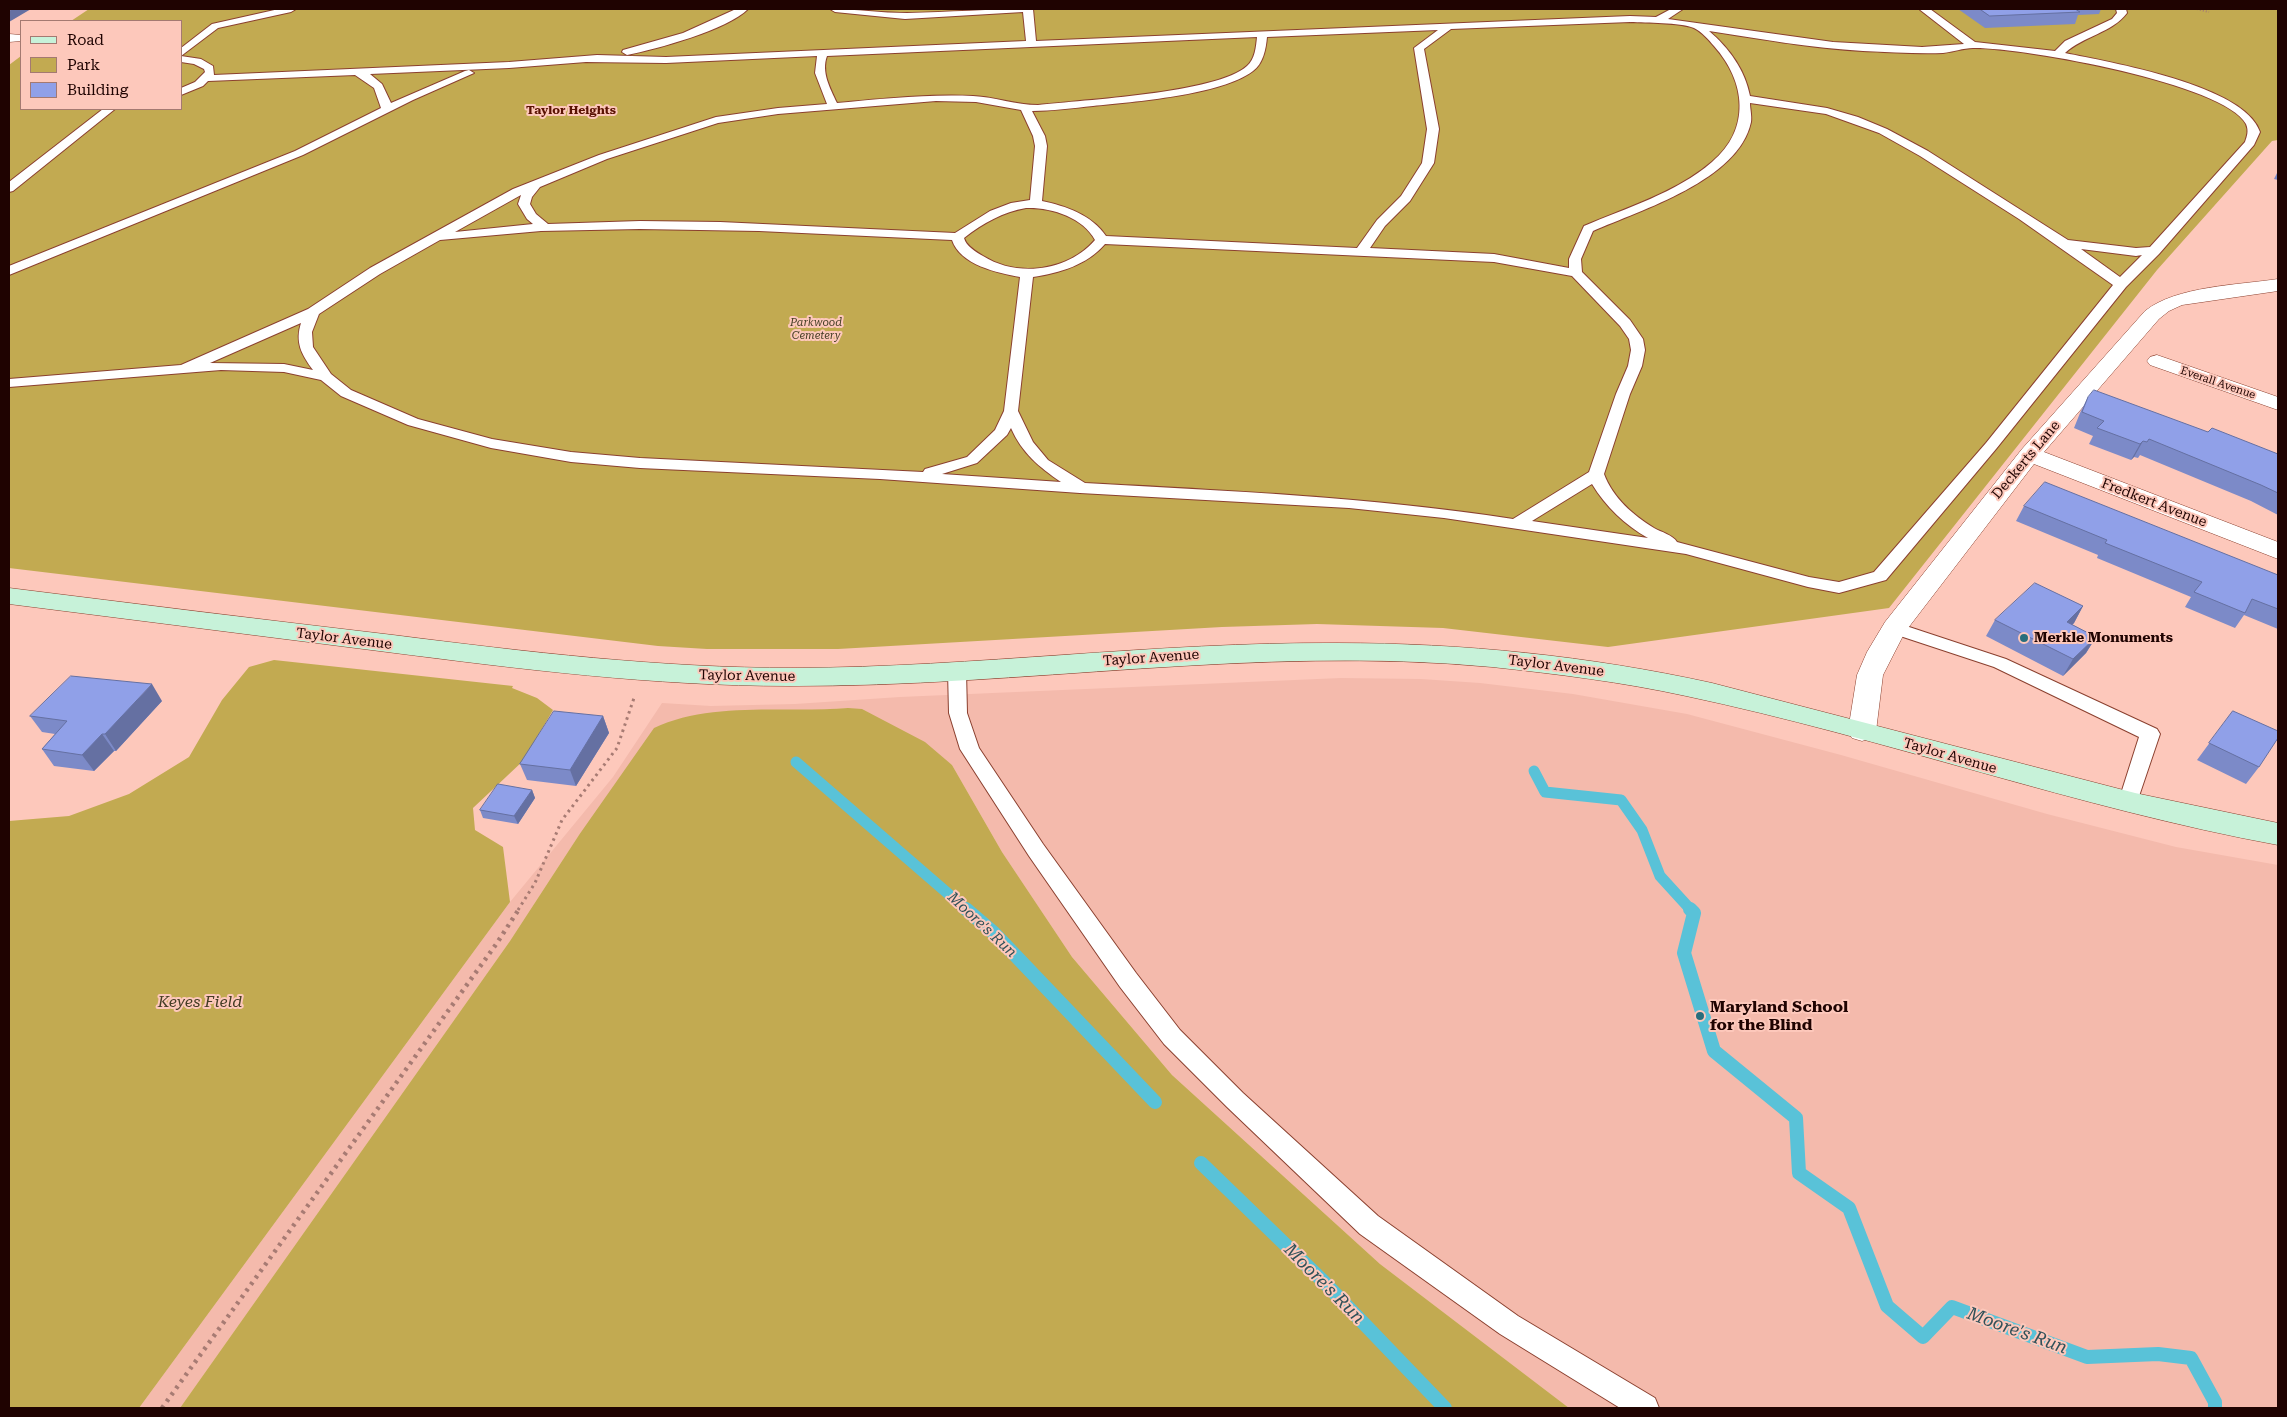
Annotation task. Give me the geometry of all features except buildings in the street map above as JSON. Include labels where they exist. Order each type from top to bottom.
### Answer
[{"type":"main road","name":"Taylor Avenue","points":[[9,596],[456,653],[643,672],[778,677],[957,671],[1218,654],[1287,652],[1458,655],[1535,663],[1638,677],[1760,704],[2128,803],[2224,825],[2278,834]]},
{"type":"street","name":"Deckerts Lane","points":[[1862,731],[1870,675],[1880,652],[1894,628],[2030,454],[2152,315],[2162,307],[2198,296],[2278,285]]},
{"type":"street","name":"Everall Avenue","points":[[2157,362],[2278,404]]},
{"type":"street","name":"Fredkert Avenue","points":[[2030,454],[2278,551]]},
{"type":"lane","points":[[182,52],[238,9]]},
{"type":"lane","points":[[215,26],[291,9]]},
{"type":"lane","points":[[587,60],[655,46],[687,36],[712,26],[744,9]]},
{"type":"lane","points":[[835,9],[905,16],[1027,9],[1032,44]]},
{"type":"lane","points":[[1658,20],[1678,9]]},
{"type":"lane","points":[[1924,9],[1972,45]]},
{"type":"lane","points":[[2057,54],[2069,43],[2115,21],[2122,13],[2121,9]]},
{"type":"lane","points":[[182,92],[207,78],[587,60],[666,60],[1382,29],[1447,28],[1480,22],[1630,19],[1658,20],[1850,48],[1924,50],[1959,48],[1972,45],[2057,54],[2111,65],[2198,91],[2233,107],[2251,122],[2254,132],[2250,143],[2154,251],[2121,284],[1991,446],[1880,576],[1839,588],[1808,582],[1687,549],[1662,540],[1638,524],[1604,494],[1597,482],[1596,474],[1623,394],[1635,366],[1638,350],[1636,339],[1624,322],[1576,273],[1494,258],[1102,240]]},
{"type":"lane","points":[[1576,273],[1575,259],[1588,229],[1679,188],[1704,174],[1734,149],[1743,133],[1747,119],[1743,85],[1728,54],[1716,40],[1699,27]]},
{"type":"lane","points":[[1412,44],[1447,28]]},
{"type":"lane","points":[[1362,251],[1381,223],[1406,198],[1428,163],[1433,129],[1412,44],[1382,29]]},
{"type":"lane","points":[[184,369],[313,312],[327,301],[490,205],[603,157],[716,120],[750,114],[833,106],[957,98],[989,101],[1025,108],[1038,108],[1180,91],[1223,82],[1251,68],[1262,45],[1262,34]]},
{"type":"lane","points":[[823,53],[819,61],[819,73],[833,106]]},
{"type":"lane","points":[[182,59],[205,64],[209,68],[207,78]]},
{"type":"lane","points":[[9,271],[299,153],[433,86],[470,73],[509,65]]},
{"type":"lane","points":[[357,72],[366,76],[382,89],[387,109]]},
{"type":"lane","points":[[1746,99],[1819,110],[1854,119],[1886,132],[1932,158],[2066,244],[2121,284]]},
{"type":"lane","points":[[1025,108],[1039,136],[1041,146],[1036,204]]},
{"type":"lane","points":[[9,188],[109,110]]},
{"type":"lane","points":[[535,185],[526,196],[524,204],[531,216],[544,227]]},
{"type":"lane","points":[[432,239],[499,230],[544,227],[691,225],[958,237],[970,226],[988,217],[1017,206],[1036,204],[1052,207],[1080,218],[1091,225],[1102,240]]},
{"type":"lane","points":[[958,237],[959,243],[976,259],[1004,271],[1027,274],[1060,268],[1095,250],[1102,240]]},
{"type":"lane","points":[[2066,244],[2136,252],[2154,251]]},
{"type":"lane","points":[[919,476],[972,460],[1002,432],[1011,411],[1020,352],[1027,274]]},
{"type":"lane","points":[[313,312],[304,328],[304,340],[308,354],[326,377],[346,393],[413,422],[500,445],[571,457],[640,463],[919,476],[1081,488],[1349,503],[1444,513],[1687,549]]},
{"type":"lane","points":[[9,383],[184,369],[252,366],[293,370],[326,377]]},
{"type":"lane","points":[[1011,411],[1026,444],[1043,463],[1081,488]]},
{"type":"lane","points":[[1516,524],[1596,474]]},
{"type":"lane","points":[[1894,628],[2000,662],[2150,734],[2128,803]]},
{"type":"lane","points":[[957,671],[958,713],[970,749],[1036,850],[1128,980],[1172,1037],[1235,1100],[1369,1225],[1509,1325],[1645,1408]]},
{"type":"path","points":[[2197,9],[2208,12]]},
{"type":"path","points":[[162,1408],[498,943],[535,883],[562,820],[617,748],[643,672]]},
{"type":"shaded area","name":"Maryland School for the Blind","points":[[1341,678],[1421,679],[1480,683],[1573,694],[1687,714],[1841,755],[2047,814],[2176,847],[2278,865],[2278,1408],[1569,1408],[1380,1264],[1172,1075],[1072,957],[1002,852],[952,765],[848,708],[818,710],[579,835],[510,941],[180,1408],[139,1408],[510,902],[613,777],[662,703],[711,706],[795,704],[900,697]]},
{"type":"green space","name":"Parkwood Cemetery","points":[[89,9],[2278,9],[2278,140],[2272,141],[2157,270],[1889,608],[1608,647],[1443,628],[1317,624],[1222,627],[838,649],[707,649],[658,646],[9,568],[9,65],[20,57],[20,110],[182,110],[182,20],[72,20]]},
{"type":"green space","name":"Keyes Field","points":[[274,660],[513,686],[512,688],[537,698],[553,710],[524,760],[473,808],[475,830],[503,847],[510,902],[139,1408],[9,1408],[9,821],[69,816],[129,794],[189,757],[222,700],[249,667]]},
{"type":"green space","points":[[862,709],[925,742],[952,765],[1002,852],[1072,957],[1172,1075],[1380,1264],[1569,1408],[180,1408],[510,941],[579,835],[654,728],[699,714],[724,711]]},
{"type":"waterway","name":"Moore's Run","points":[[796,762],[967,910]]},
{"type":"waterway","name":"Moore's Run","points":[[1534,771],[1545,792],[1621,800],[1642,830],[1660,876],[1691,910]]},
{"type":"waterway","name":"Moore's Run","points":[[966,909],[994,933],[1155,1102]]},
{"type":"waterway","name":"Moore's Run","points":[[1691,910],[1694,913],[1684,953],[1714,1051],[1796,1118],[1799,1173],[1849,1208],[1887,1306],[1923,1337],[1952,1307],[2087,1357],[2158,1354],[2191,1358],[2215,1402],[2215,1408]]},
{"type":"waterway","name":"Moore's Run","points":[[1201,1163],[1324,1282],[1445,1408]]},
{"type":"place","name":"Merkle Monuments","points":[[2024,638]]},
{"type":"place","name":"Maryland School for the Blind","points":[[1700,1016]]},
{"type":"district","name":"Taylor Heights","points":[[571,110]]}]
